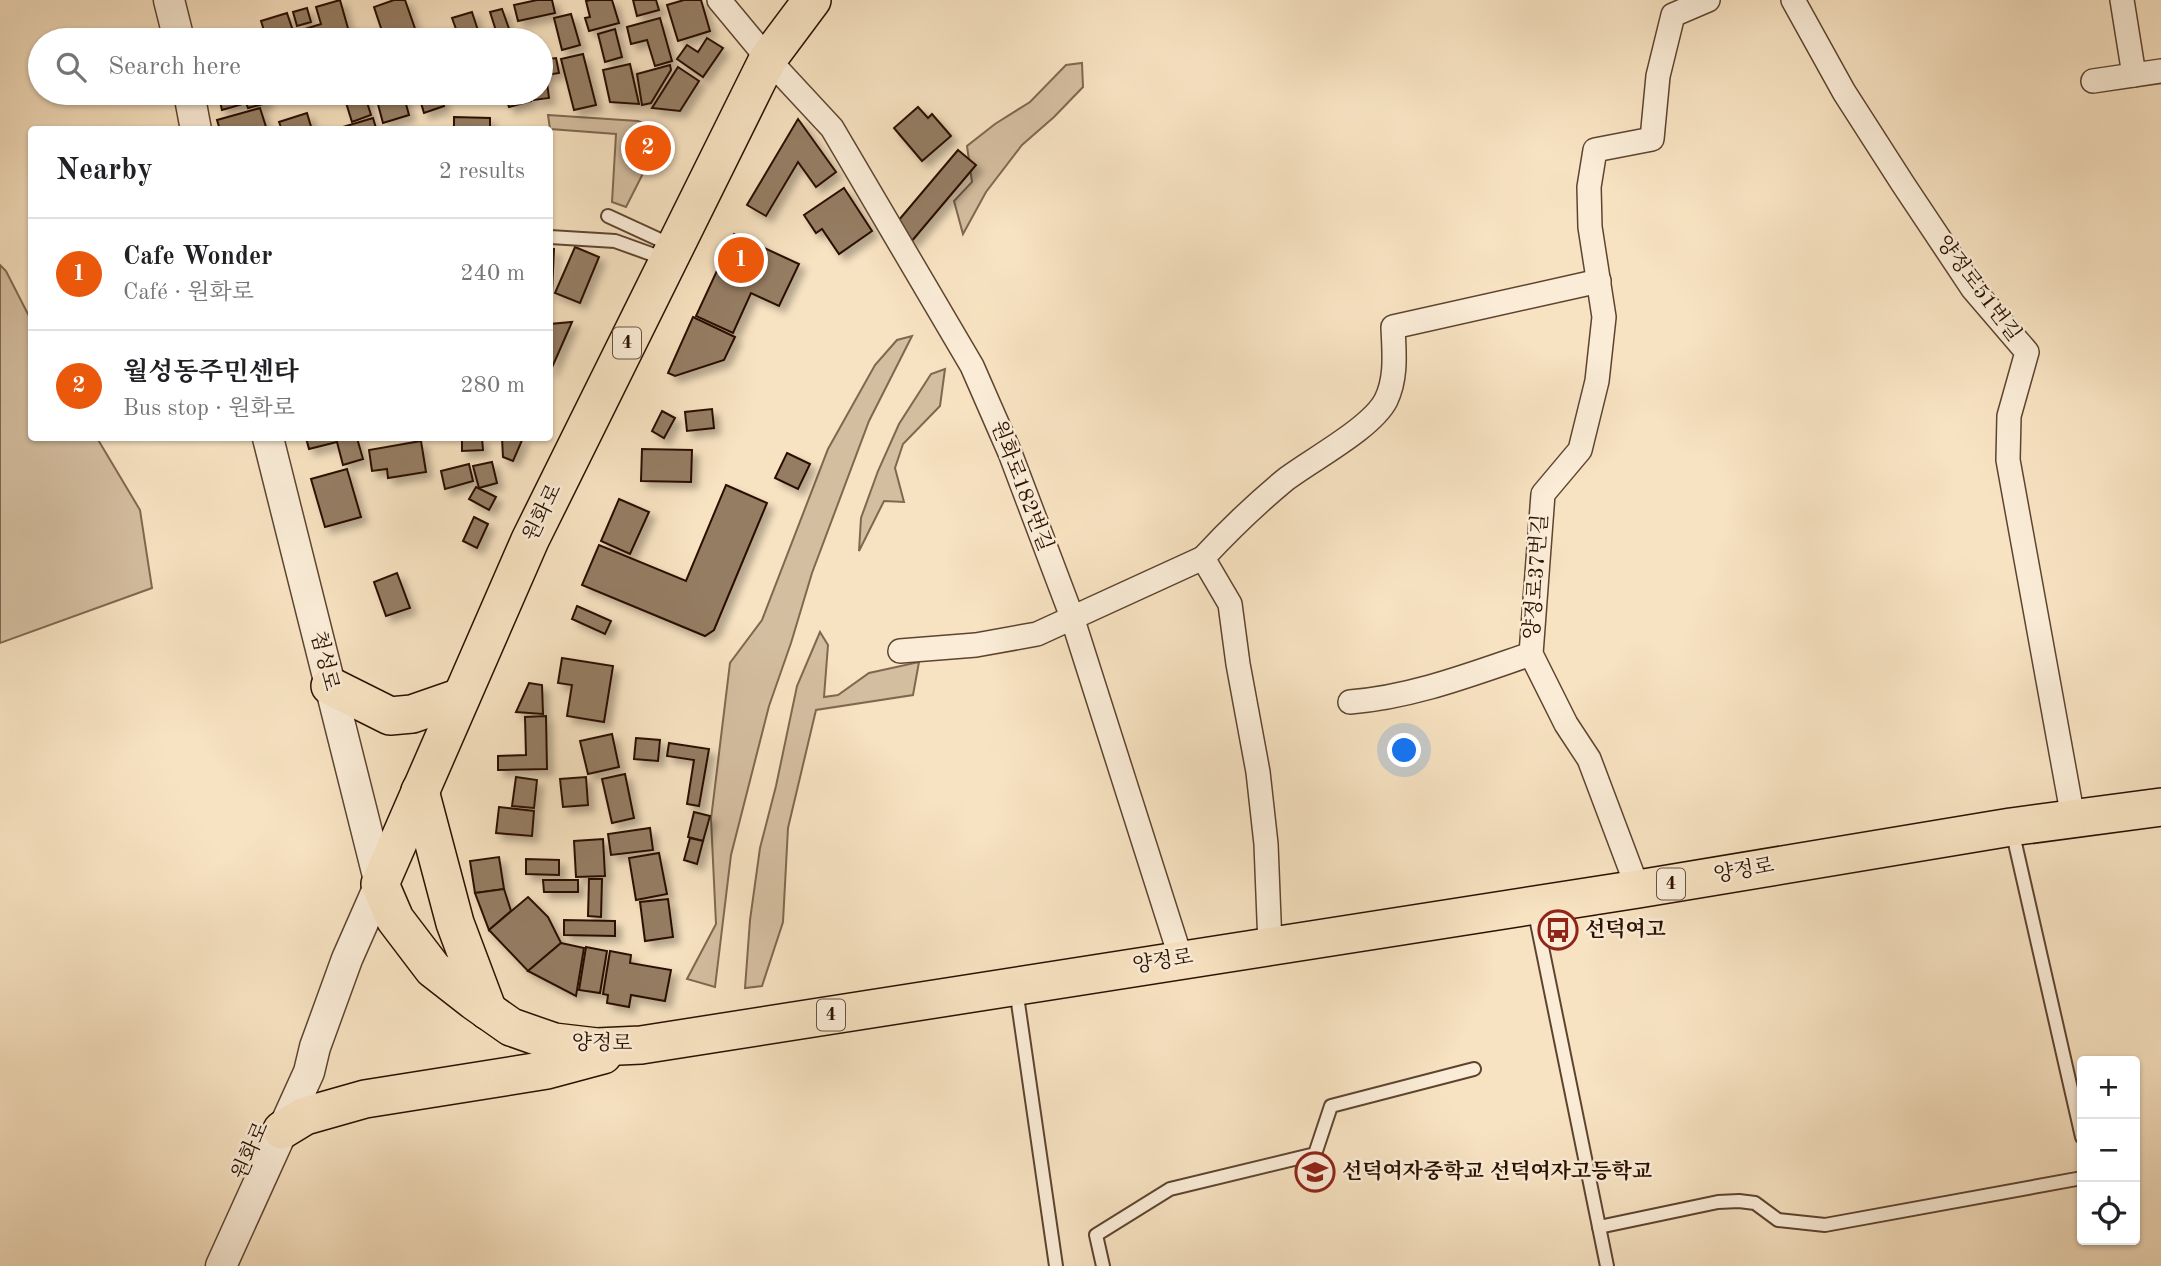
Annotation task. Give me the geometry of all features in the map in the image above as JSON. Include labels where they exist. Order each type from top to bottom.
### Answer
[{"type":"main road","name":"원화로","points":[[380,884],[530,540],[768,60],[812,0]]},
{"type":"main road","points":[[330,686],[390,716],[412,714],[461,697]]},
{"type":"main road","points":[[420,791],[455,923],[488,1011]]},
{"type":"main road","name":"양정로","points":[[380,884],[395,919],[433,969],[488,1011],[511,1027],[554,1042],[597,1047],[641,1045],[1638,889],[2011,827],[2161,807]]},
{"type":"main road","points":[[282,1130],[305,1116],[365,1099],[547,1070],[641,1045]]},
{"type":"street","points":[[169,0],[176,28]]},
{"type":"street","name":"원화로182번길","points":[[719,0],[768,60],[832,128],[972,366],[1010,453],[1072,617],[1181,959]]},
{"type":"street","name":"양정로37번길","points":[[1638,889],[1590,759],[1566,724],[1531,654],[1543,494],[1580,450],[1597,381],[1604,317],[1590,227],[1589,187],[1595,150],[1652,139],[1658,76],[1673,15],[1708,0]]},
{"type":"street","name":"양정로51번길","points":[[1793,0],[1844,92],[1973,289],[2027,352],[2009,416],[2008,460],[2073,818]]},
{"type":"street","points":[[2122,0],[2134,75]]},
{"type":"street","points":[[2093,81],[2161,71]]},
{"type":"street","points":[[191,105],[195,126]]},
{"type":"street","points":[[900,651],[976,645],[1037,634],[1203,558],[1233,525],[1287,479],[1360,428],[1384,404],[1394,382],[1394,327],[1599,281]]},
{"type":"street","name":"첨성로","points":[[269,441],[380,884]]},
{"type":"street","points":[[1203,558],[1230,604],[1261,796],[1266,844],[1270,946]]},
{"type":"street","points":[[1350,702],[1381,699],[1436,686],[1531,654]]},
{"type":"street","name":"원화로","points":[[221,1266],[309,1072],[346,959],[380,884]]},
{"type":"street","name":"원화로","points":[[200,1266],[291,1063],[315,1047]]},
{"type":"lane","points":[[608,216],[671,254]]},
{"type":"lane","points":[[553,237],[615,241],[671,254]]},
{"type":"lane","points":[[2011,827],[2078,1119]]},
{"type":"lane","points":[[1533,905],[1607,1266]]},
{"type":"lane","points":[[1015,986],[1056,1266]]},
{"type":"lane","points":[[1103,1266],[1096,1235],[1170,1189],[1315,1154],[1331,1106],[1474,1069]]},
{"type":"lane","points":[[1599,1227],[1718,1202],[1739,1201],[1755,1203],[1778,1220],[1825,1225],[2077,1179]]},
{"type":"shaded area","points":[[1082,63],[1083,87],[1022,145],[986,192],[963,234],[954,201],[972,182],[967,146],[1030,102],[1066,65]]},
{"type":"shaded area","points":[[548,115],[638,121],[665,130],[626,207],[612,202],[616,134],[553,129],[553,126],[550,126]]},
{"type":"shaded area","points":[[0,265],[6,271],[28,314],[28,441],[99,441],[140,510],[152,588],[0,643]]},
{"type":"shaded area","points":[[912,336],[869,421],[812,573],[769,706],[731,855],[715,987],[687,979],[716,924],[711,819],[730,663],[762,620],[828,449],[875,365],[897,340]]},
{"type":"shaded area","points":[[945,369],[940,406],[903,444],[895,468],[904,502],[884,501],[859,551],[861,518],[899,424],[931,374]]},
{"type":"shaded area","points":[[820,632],[828,645],[824,697],[838,695],[869,673],[919,662],[913,695],[816,710],[788,828],[783,922],[762,986],[745,988],[750,920],[760,848],[797,686]]},
{"type":"building","points":[[340,0],[348,28],[308,28],[321,24],[316,7]]},
{"type":"building","points":[[394,0],[405,0],[415,28],[381,28],[374,7]]},
{"type":"building","points":[[552,0],[555,13],[518,21],[514,5]]},
{"type":"building","points":[[612,0],[619,23],[589,31],[585,18],[590,17],[586,1]]},
{"type":"building","points":[[633,0],[656,0],[659,10],[637,16]]},
{"type":"building","points":[[684,0],[701,0],[710,31],[678,41],[667,5]]},
{"type":"building","points":[[307,8],[311,22],[297,26],[293,12]]},
{"type":"building","points":[[502,9],[509,28],[495,28],[490,12]]},
{"type":"building","points":[[472,12],[477,28],[456,28],[452,18]]},
{"type":"building","points":[[287,13],[292,28],[263,28],[261,21]]},
{"type":"building","points":[[571,14],[580,45],[562,50],[554,18]]},
{"type":"building","points":[[660,18],[672,61],[655,66],[647,40],[631,44],[627,27]]},
{"type":"building","points":[[615,29],[622,57],[605,62],[598,34]]},
{"type":"building","points":[[707,38],[723,48],[703,77],[677,59],[687,45],[698,52]]},
{"type":"building","points":[[583,54],[596,105],[574,110],[561,59]]},
{"type":"building","points":[[553,58],[556,58],[559,73],[553,74]]},
{"type":"building","points":[[630,64],[639,104],[610,102],[603,70]]},
{"type":"building","points":[[670,65],[671,70],[651,103],[642,105],[637,74]]},
{"type":"building","points":[[678,67],[699,81],[680,111],[652,108]]},
{"type":"building","points":[[221,105],[239,105],[222,110]]},
{"type":"building","points":[[347,105],[368,105],[371,115],[352,122]]},
{"type":"building","points":[[378,105],[406,105],[409,115],[383,123]]},
{"type":"building","points":[[422,105],[444,105],[444,106],[424,113]]},
{"type":"building","points":[[918,107],[928,118],[932,114],[951,136],[922,161],[894,128]]},
{"type":"building","points":[[260,108],[266,126],[219,126],[217,120]]},
{"type":"building","points":[[307,113],[311,126],[280,126],[279,122]]},
{"type":"building","points":[[454,117],[490,118],[490,126],[454,126]]},
{"type":"building","points":[[373,118],[375,126],[346,126]]},
{"type":"building","points":[[798,119],[836,172],[816,187],[798,162],[766,216],[747,205]]},
{"type":"building","points":[[958,150],[976,165],[911,242],[893,227]]},
{"type":"building","points":[[844,188],[872,231],[839,254],[822,229],[816,233],[804,215]]},
{"type":"building","points":[[734,234],[799,264],[779,306],[751,293],[733,333],[696,316]]},
{"type":"building","points":[[575,247],[599,257],[580,303],[555,293]]},
{"type":"building","points":[[693,317],[735,337],[724,360],[675,376],[668,373]]},
{"type":"building","points":[[572,322],[553,365],[553,324]]},
{"type":"building","points":[[712,409],[714,428],[687,431],[685,412]]},
{"type":"building","points":[[662,411],[675,418],[664,438],[652,431]]},
{"type":"building","points":[[307,441],[358,441],[363,459],[343,465],[337,442],[309,449]]},
{"type":"building","points":[[421,441],[426,472],[388,478],[387,469],[372,471],[369,450]]},
{"type":"building","points":[[462,441],[482,441],[483,450],[462,451]]},
{"type":"building","points":[[502,441],[522,441],[513,461],[503,457]]},
{"type":"building","points":[[642,449],[692,450],[691,482],[641,481]]},
{"type":"building","points":[[787,453],[810,464],[798,489],[775,478]]},
{"type":"building","points":[[492,462],[497,483],[479,488],[473,466]]},
{"type":"building","points":[[469,464],[473,481],[445,489],[441,471]]},
{"type":"building","points":[[347,469],[361,517],[325,527],[311,479]]},
{"type":"building","points":[[726,485],[767,503],[714,630],[705,636],[582,585],[599,545],[686,581]]},
{"type":"building","points":[[476,487],[496,497],[489,510],[469,499]]},
{"type":"building","points":[[619,499],[649,512],[630,554],[601,541]]},
{"type":"building","points":[[474,517],[488,524],[477,548],[463,541]]},
{"type":"building","points":[[397,573],[410,608],[386,616],[374,582]]},
{"type":"building","points":[[577,606],[611,621],[605,634],[572,619]]},
{"type":"building","points":[[562,658],[613,666],[604,722],[567,716],[572,685],[558,683]]},
{"type":"building","points":[[529,683],[542,685],[543,714],[516,712]]},
{"type":"building","points":[[546,716],[547,769],[498,770],[498,756],[526,755],[525,717]]},
{"type":"building","points":[[612,734],[619,767],[588,774],[580,741]]},
{"type":"building","points":[[636,738],[660,740],[658,761],[634,759]]},
{"type":"building","points":[[669,743],[709,749],[699,806],[687,804],[694,760],[667,756]]},
{"type":"building","points":[[625,774],[634,818],[612,823],[602,779]]},
{"type":"building","points":[[516,777],[537,780],[534,808],[512,806]]},
{"type":"building","points":[[586,777],[588,805],[563,807],[560,779]]},
{"type":"building","points":[[499,807],[534,811],[532,836],[496,833]]},
{"type":"building","points":[[694,812],[710,816],[703,841],[688,837]]},
{"type":"building","points":[[650,828],[653,850],[611,855],[608,834]]},
{"type":"building","points":[[690,838],[703,841],[697,864],[684,860]]},
{"type":"building","points":[[603,839],[605,876],[576,877],[574,841]]},
{"type":"building","points":[[659,853],[667,894],[636,900],[629,858]]},
{"type":"building","points":[[499,857],[504,889],[475,893],[470,861]]},
{"type":"building","points":[[526,859],[559,860],[559,875],[526,874]]},
{"type":"building","points":[[589,879],[602,879],[601,917],[588,916]]},
{"type":"building","points":[[543,880],[578,880],[578,892],[544,892]]},
{"type":"building","points":[[504,889],[511,911],[489,930],[475,893]]},
{"type":"building","points":[[528,897],[548,917],[561,943],[528,971],[489,930]]},
{"type":"building","points":[[668,899],[673,937],[645,941],[640,902]]},
{"type":"building","points":[[564,920],[615,921],[615,936],[564,935]]},
{"type":"building","points":[[561,943],[584,948],[576,996],[528,971]]},
{"type":"building","points":[[586,947],[607,951],[600,993],[579,990]]},
{"type":"building","points":[[610,951],[631,955],[630,963],[671,970],[665,1001],[631,995],[629,1007],[607,1003],[608,995],[603,994]]},
{"type":"place","name":"월성동주민센타","points":[[648,148]]},
{"type":"place","name":"Cafe Wonder","points":[[741,260]]},
{"type":"place","name":"선덕여고","points":[[1558,930]]},
{"type":"place","name":"선덕여자중학교 선덕여자고등학교","points":[[1315,1172]]}]
